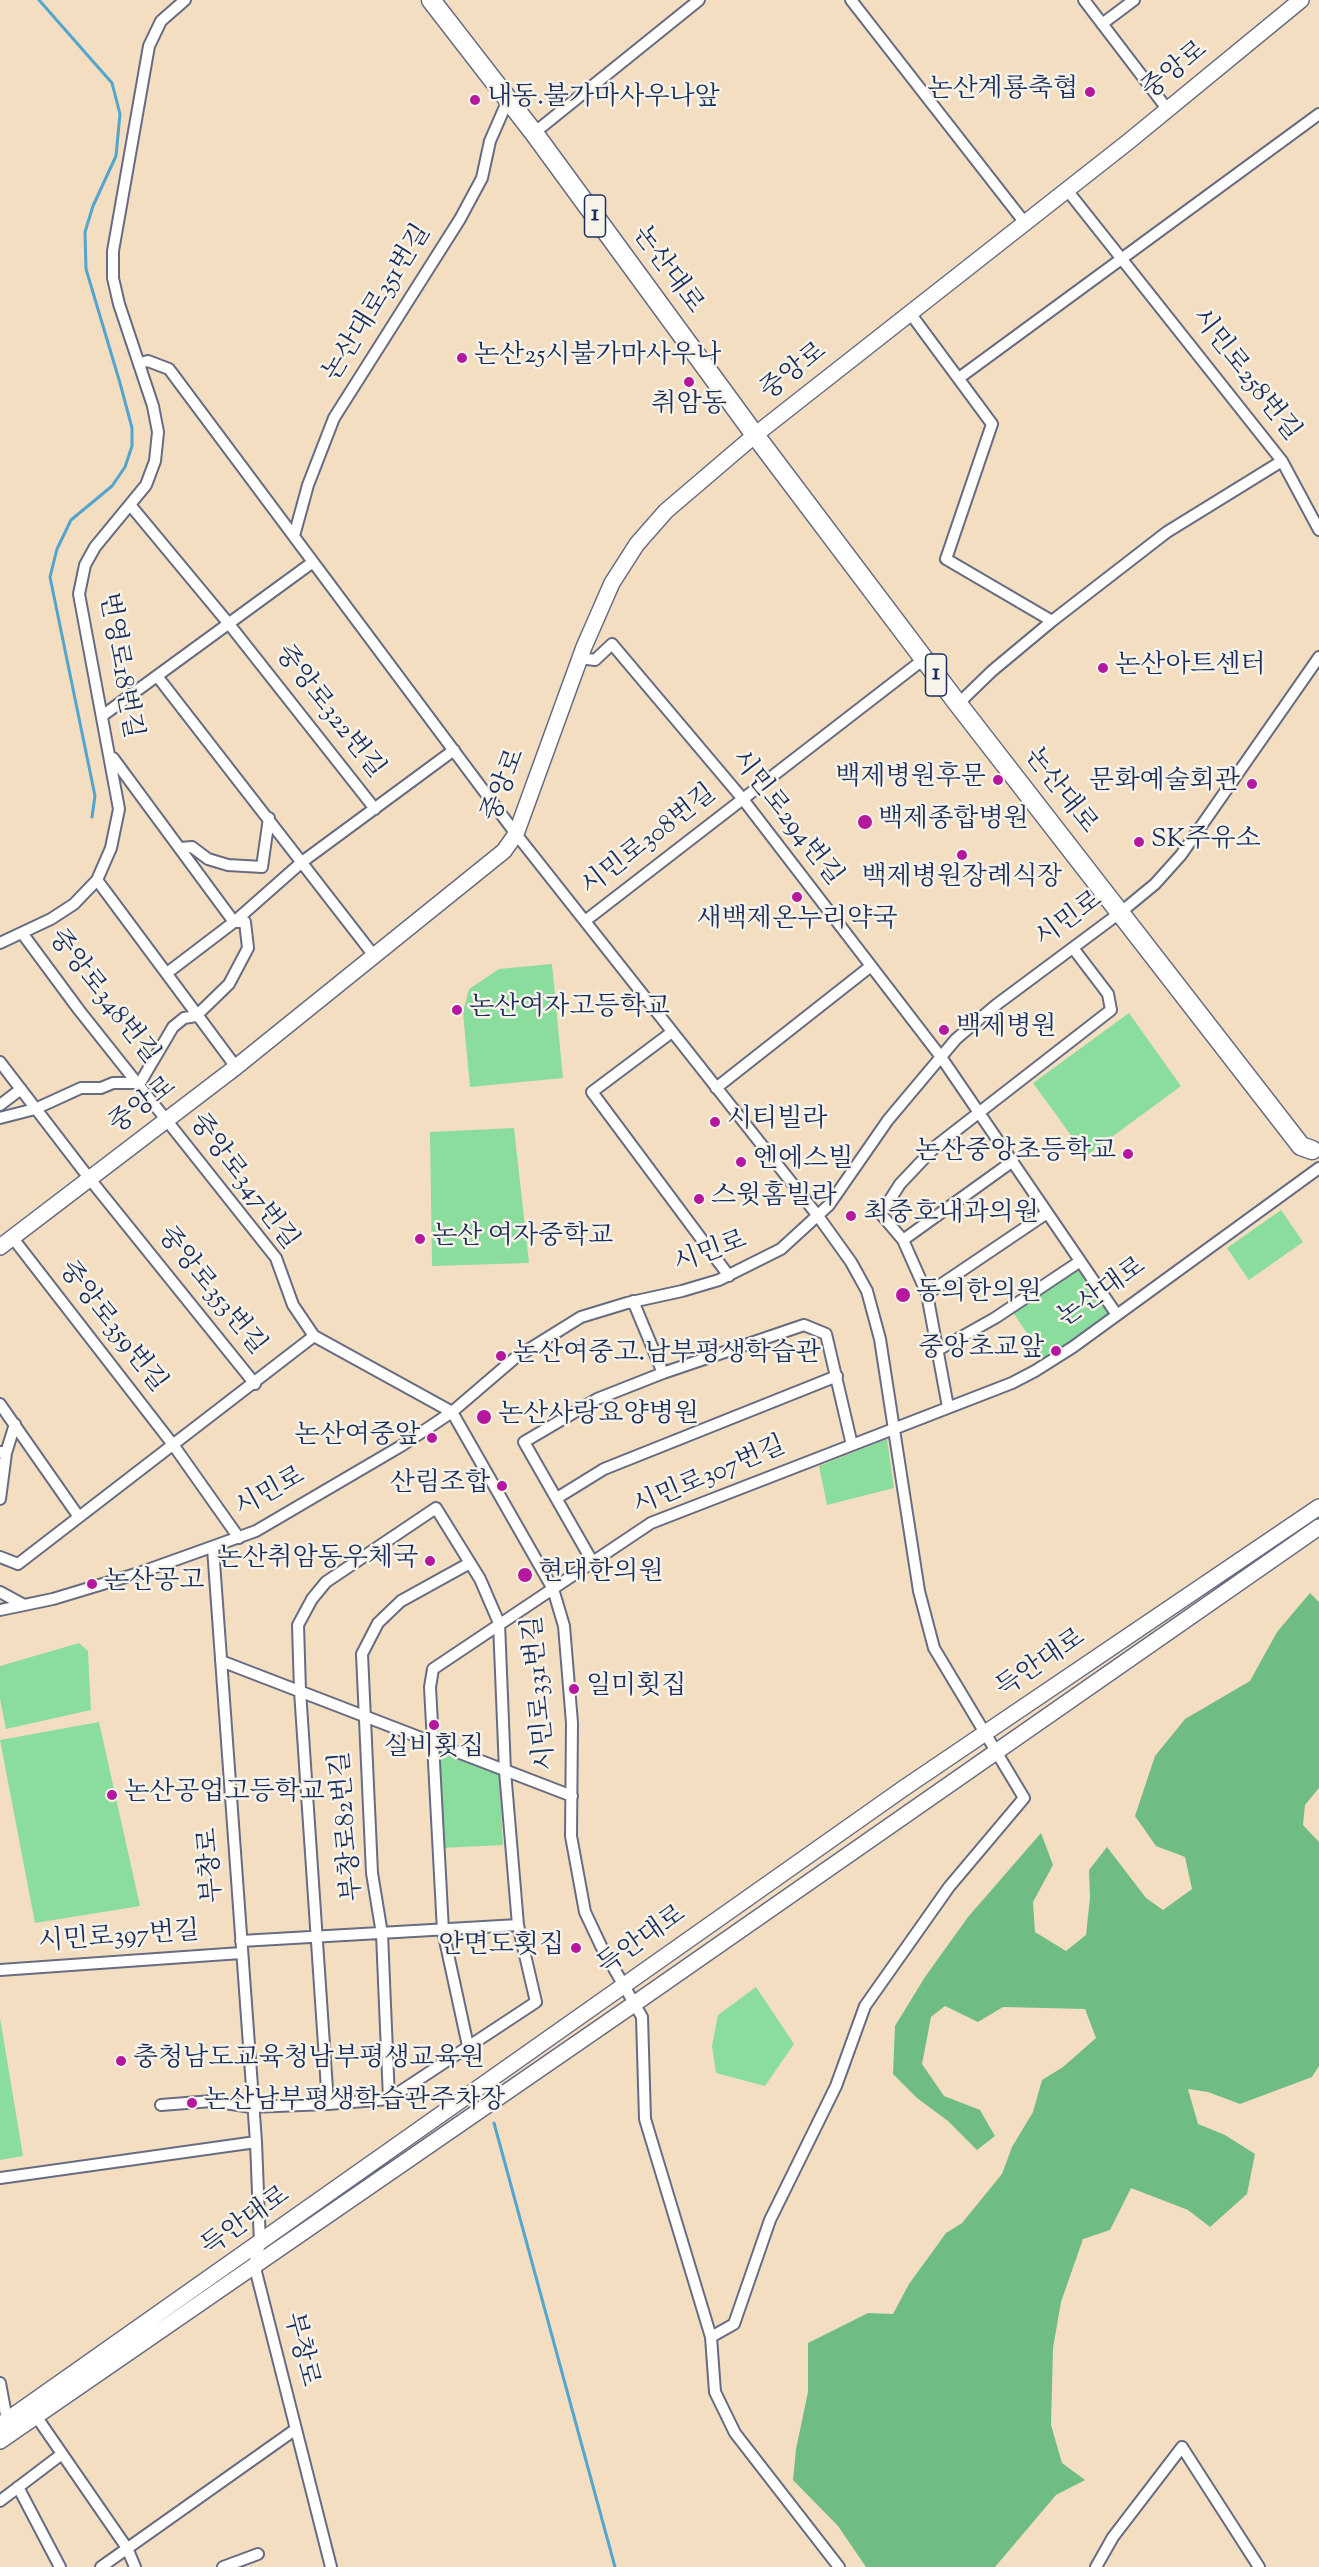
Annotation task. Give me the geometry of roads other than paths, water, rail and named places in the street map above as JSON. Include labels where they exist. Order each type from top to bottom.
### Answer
[{"type":"main road","name":"논산대로","points":[[431,0],[534,133],[755,435],[958,704],[1301,1146],[1316,1155]]},
{"type":"street","name":"번영로18번길","points":[[0,944],[74,904],[97,880],[111,848],[119,809],[80,594],[85,565],[94,547],[146,485],[154,461],[158,432],[153,406],[118,304],[113,278],[113,251],[149,46],[160,21],[185,0]]},
{"type":"street","points":[[534,133],[699,0]]},
{"type":"street","points":[[851,0],[1025,223]]},
{"type":"street","points":[[1084,0],[1168,110]]},
{"type":"street","points":[[1102,24],[1134,0]]},
{"type":"street","name":"중앙로","points":[[6,1242],[236,1067],[504,851],[516,834],[580,658],[612,583],[637,544],[666,511],[755,435],[1168,110],[1301,0]]},
{"type":"street","name":"논산대로351번길","points":[[294,536],[308,485],[334,418],[460,219],[482,178],[490,141],[508,100]]},
{"type":"street","points":[[959,378],[1319,114]]},
{"type":"street","name":"시민로258번길","points":[[1067,190],[1282,461],[1319,530]]},
{"type":"street","points":[[910,313],[992,424],[946,559],[1052,621]]},
{"type":"street","points":[[140,363],[148,361],[169,369],[516,834]]},
{"type":"street","points":[[958,704],[992,671],[1052,621],[1167,532],[1282,461]]},
{"type":"street","name":"중앙로322번길","points":[[130,506],[229,624],[375,809],[454,750]]},
{"type":"street","points":[[102,716],[313,562]]},
{"type":"street","name":"시민로294번길","points":[[580,658],[595,660],[612,644],[742,798],[941,1057],[1079,1262],[1118,1315]]},
{"type":"street","name":"시민로","points":[[0,1610],[53,1599],[239,1538],[289,1513],[401,1446],[452,1412],[515,1358],[581,1317],[633,1301],[682,1291],[729,1276],[781,1249],[818,1216],[888,1120],[956,1039],[996,1005],[1155,884],[1181,855],[1319,657]]},
{"type":"street","points":[[742,798],[924,659]]},
{"type":"street","points":[[158,676],[375,957]]},
{"type":"street","points":[[111,755],[234,922]]},
{"type":"street","name":"시민로308번길","points":[[585,921],[742,798]]},
{"type":"street","points":[[167,973],[234,922],[302,862],[375,809]]},
{"type":"street","points":[[181,848],[192,847],[208,859],[228,865],[262,867],[269,818]]},
{"type":"street","name":"시민로308번길","points":[[516,834],[818,1216]]},
{"type":"street","points":[[97,880],[167,973],[196,1017],[236,1067]]},
{"type":"street","points":[[0,1118],[35,1109],[81,1088],[101,1088],[113,1083],[140,1083],[173,1027],[184,1018],[196,1017],[229,984],[248,948],[245,922],[234,922]]},
{"type":"street","name":"중앙로348번길","points":[[22,933],[79,1010],[140,1083],[167,1120]]},
{"type":"street","points":[[948,1407],[927,1294],[903,1239],[881,1214],[900,1184],[936,1146],[1111,1010],[1108,994],[1073,948]]},
{"type":"street","points":[[716,1088],[871,966]]},
{"type":"street","points":[[672,1032],[592,1092],[729,1276]]},
{"type":"street","name":"중앙로353번길","points":[[0,1062],[89,1178],[255,1384],[174,1446]]},
{"type":"street","points":[[0,1105],[21,1089]]},
{"type":"street","name":"중앙로347번길","points":[[167,1120],[276,1258],[293,1305],[314,1336],[452,1412]]},
{"type":"street","points":[[903,1239],[1013,1161]]},
{"type":"street","name":"논산대로","points":[[896,1427],[1012,1383],[1035,1371],[1118,1315],[1319,1168]]},
{"type":"street","points":[[927,1294],[1047,1213]]},
{"type":"street","points":[[711,2337],[734,2324],[770,2220],[836,2086],[865,2006],[949,1887],[1024,1797],[987,1732],[934,1648],[920,1592],[904,1498],[896,1427],[880,1339],[867,1291],[851,1262],[818,1216]]},
{"type":"street","name":"중앙로359번길","points":[[6,1242],[174,1446],[239,1538]]},
{"type":"street","points":[[938,1350],[995,1318],[1079,1262]]},
{"type":"street","points":[[633,1301],[663,1373]]},
{"type":"street","points":[[592,1561],[524,1442],[597,1399],[663,1373],[804,1325],[826,1334],[852,1445]]},
{"type":"street","points":[[255,1384],[314,1336]]},
{"type":"street","points":[[557,1498],[604,1469],[837,1376]]},
{"type":"street","points":[[0,1404],[79,1516]]},
{"type":"street","name":"시민로331번길","points":[[452,1412],[553,1589],[564,1626],[572,1723],[571,1836],[585,1912],[601,1946],[642,2017],[645,2119],[711,2337],[715,2392],[735,2433],[839,2567]]},
{"type":"street","points":[[0,1499],[3,1453],[15,1424]]},
{"type":"street","name":"시민로307번길","points":[[432,1741],[430,1687],[433,1669],[499,1623],[651,1523],[896,1427]]},
{"type":"street","points":[[0,1557],[18,1564],[174,1446]]},
{"type":"street","name":"득안대로","points":[[3,2422],[135,2328],[260,2244],[625,1984],[987,1732],[1319,1507]]},
{"type":"street","name":"부창로82번길","points":[[318,1937],[300,1691],[298,1625],[312,1599],[326,1582],[436,1508],[468,1564],[401,1601],[378,1623],[362,1654],[372,1873],[382,1934]]},
{"type":"street","name":"득안대로","points":[[0,2441],[1318,1530]]},
{"type":"street","name":"부창로","points":[[213,1548],[251,2107],[256,2142],[260,2244],[254,2264],[331,2567]]},
{"type":"street","points":[[161,2105],[212,2101],[251,2107],[389,2099],[536,2002],[518,1924],[505,1771],[499,1623],[480,1579],[468,1564]]},
{"type":"street","points":[[0,1592],[22,1604]]},
{"type":"street","points":[[221,1661],[572,1796]]},
{"type":"street","points":[[432,1741],[442,1931],[468,2046]]},
{"type":"street","name":"부창로82번길","points":[[241,1941],[442,1931],[518,1924]]},
{"type":"street","points":[[382,1934],[389,2099]]},
{"type":"street","points":[[318,1937],[328,2104]]},
{"type":"street","name":"시민로397번길","points":[[0,1970],[241,1953]]},
{"type":"street","points":[[0,2178],[256,2142]]},
{"type":"street","points":[[0,2383],[3,2422]]},
{"type":"street","points":[[36,2416],[128,2548],[135,2567]]},
{"type":"street","points":[[101,2567],[296,2429]]},
{"type":"street","points":[[1096,2567],[1113,2537],[1182,2447],[1259,2567]]},
{"type":"street","points":[[0,2501],[62,2454]]},
{"type":"street","points":[[18,2487],[60,2567]]},
{"type":"street","points":[[223,2567],[258,2554]]},
{"type":"waterway","points":[[39,0],[112,83],[120,114],[116,156],[93,206],[85,232],[86,269],[132,428],[132,446],[125,467],[112,486],[71,520],[57,549],[50,577],[95,796],[92,817]]},
{"type":"waterway","points":[[494,2123],[615,2567]]},
{"type":"place","name":"논산계룡축협","points":[[1090,92]]},
{"type":"place","name":"내동.불가마사우나앞","points":[[475,100]]},
{"type":"place","name":"논산25시불가마사우나","points":[[462,358]]},
{"type":"place","name":"취암동","points":[[689,382]]},
{"type":"place","name":"논산아트센터","points":[[1103,668]]},
{"type":"place","name":"백제병원후문","points":[[998,780]]},
{"type":"place","name":"문화예술회관","points":[[1252,784]]},
{"type":"place","name":"백제종합병원","points":[[865,822]]},
{"type":"place","name":"SK주유소","points":[[1139,842]]},
{"type":"place","name":"백제병원장례식장","points":[[962,855]]},
{"type":"place","name":"새백제온누리약국","points":[[797,897]]},
{"type":"place","name":"논산여자고등학교","points":[[457,1010]]},
{"type":"place","name":"백제병원","points":[[944,1030]]},
{"type":"place","name":"시티빌라","points":[[715,1122]]},
{"type":"place","name":"논산중앙초등학교","points":[[1128,1154]]},
{"type":"place","name":"엔에스빌","points":[[741,1162]]},
{"type":"place","name":"스윗홈빌라","points":[[699,1199]]},
{"type":"place","name":"최중호내과의원","points":[[851,1216]]},
{"type":"place","name":"논산 여자중학교","points":[[420,1239]]},
{"type":"place","name":"동의한의원","points":[[903,1295]]},
{"type":"place","name":"중앙초교앞","points":[[1056,1351]]},
{"type":"place","name":"논산여중고.남부평생학습관","points":[[501,1356]]},
{"type":"place","name":"논산사랑요양병원","points":[[484,1417]]},
{"type":"place","name":"논산여중앞","points":[[432,1438]]},
{"type":"place","name":"산림조합","points":[[502,1486]]},
{"type":"place","name":"논산취암동우체국","points":[[430,1561]]},
{"type":"place","name":"현대한의원","points":[[525,1575]]},
{"type":"place","name":"논산공고","points":[[92,1584]]},
{"type":"place","name":"일미횟집","points":[[574,1689]]},
{"type":"place","name":"실비횟집","points":[[434,1725]]},
{"type":"place","name":"논산공업고등학교","points":[[112,1795]]},
{"type":"place","name":"안면도횟집","points":[[576,1948]]},
{"type":"place","name":"충청남도교육청남부평생교육원","points":[[121,2061]]},
{"type":"place","name":"논산남부평생학습관주차장","points":[[192,2103]]}]
